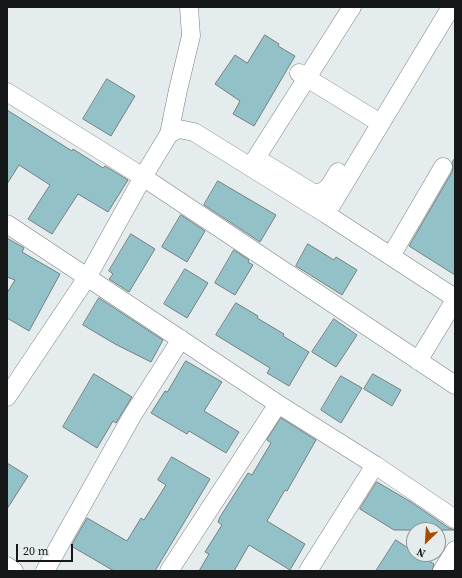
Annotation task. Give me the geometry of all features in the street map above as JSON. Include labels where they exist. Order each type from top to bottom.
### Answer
[{"type":"street","points":[[7,398],[88,276],[143,177],[169,134],[191,36],[189,7]]},
{"type":"street","points":[[303,75],[339,7]]},
{"type":"street","points":[[250,158],[303,75],[352,7]]},
{"type":"street","points":[[169,134],[179,129],[194,132],[250,158],[313,192],[319,194],[325,192],[440,7]]},
{"type":"street","points":[[326,214],[451,7]]},
{"type":"street","points":[[303,75],[372,118]]},
{"type":"street","points":[[7,92],[143,177],[455,385]]},
{"type":"street","points":[[250,158],[326,214],[455,299],[418,361]]},
{"type":"street","points":[[391,256],[443,167]]},
{"type":"street","points":[[7,224],[88,276],[278,404],[375,465],[455,518]]},
{"type":"street","points":[[45,571],[132,416],[181,340]]},
{"type":"street","points":[[169,571],[278,404]]},
{"type":"street","points":[[308,571],[375,465]]},
{"type":"street","points":[[442,571],[455,550]]},
{"type":"street","points":[[7,566],[14,571]]},
{"type":"building","points":[[265,35],[279,44],[278,46],[295,56],[254,126],[233,114],[240,101],[215,84],[235,55],[247,63]]},
{"type":"building","points":[[107,79],[135,96],[111,136],[83,119]]},
{"type":"building","points":[[7,110],[72,151],[73,149],[103,168],[105,166],[128,180],[108,212],[78,194],[52,234],[28,219],[50,185],[19,165],[7,184]]},
{"type":"building","points":[[455,158],[455,275],[409,246],[452,172],[452,163]]},
{"type":"building","points":[[218,181],[276,215],[260,242],[204,205]]},
{"type":"building","points":[[181,215],[205,231],[187,262],[162,247]]},
{"type":"building","points":[[131,234],[155,249],[129,292],[109,279],[113,274],[109,271]]},
{"type":"building","points":[[7,238],[24,248],[22,252],[60,274],[29,331],[7,318],[7,293],[15,280],[7,277]]},
{"type":"building","points":[[308,244],[334,260],[336,257],[357,270],[342,295],[296,266]]},
{"type":"building","points":[[234,250],[249,260],[248,262],[253,265],[235,295],[215,283]]},
{"type":"building","points":[[185,269],[208,283],[187,318],[164,304]]},
{"type":"building","points":[[99,298],[163,340],[151,362],[115,344],[83,325]]},
{"type":"building","points":[[236,303],[258,316],[257,318],[284,334],[283,336],[309,352],[289,386],[267,373],[270,368],[216,335]]},
{"type":"building","points":[[334,319],[357,335],[336,367],[312,352]]},
{"type":"building","points":[[186,361],[222,382],[204,411],[239,432],[226,453],[189,431],[187,434],[151,413],[165,391],[167,392]]},
{"type":"building","points":[[94,374],[132,397],[116,423],[113,421],[97,448],[63,427]]},
{"type":"building","points":[[373,374],[401,390],[392,406],[364,389]]},
{"type":"building","points":[[341,376],[362,388],[341,423],[321,410]]},
{"type":"building","points":[[281,418],[316,440],[287,491],[285,490],[267,521],[305,544],[290,570],[249,545],[234,571],[199,571],[209,554],[205,552],[222,525],[218,522],[220,517],[248,473],[252,475],[271,443],[267,440]]},
{"type":"building","points":[[172,457],[210,479],[155,571],[114,571],[71,546],[87,518],[127,541],[141,518],[144,520],[166,485],[158,480]]},
{"type":"building","points":[[7,463],[28,476],[7,509]]},
{"type":"building","points":[[377,482],[411,502],[440,522],[406,522],[406,530],[394,530],[360,509]]},
{"type":"building","points":[[446,526],[449,528],[455,530],[446,530]]},
{"type":"building","points":[[396,540],[406,547],[406,562],[431,562],[434,564],[432,571],[376,571]]}]
